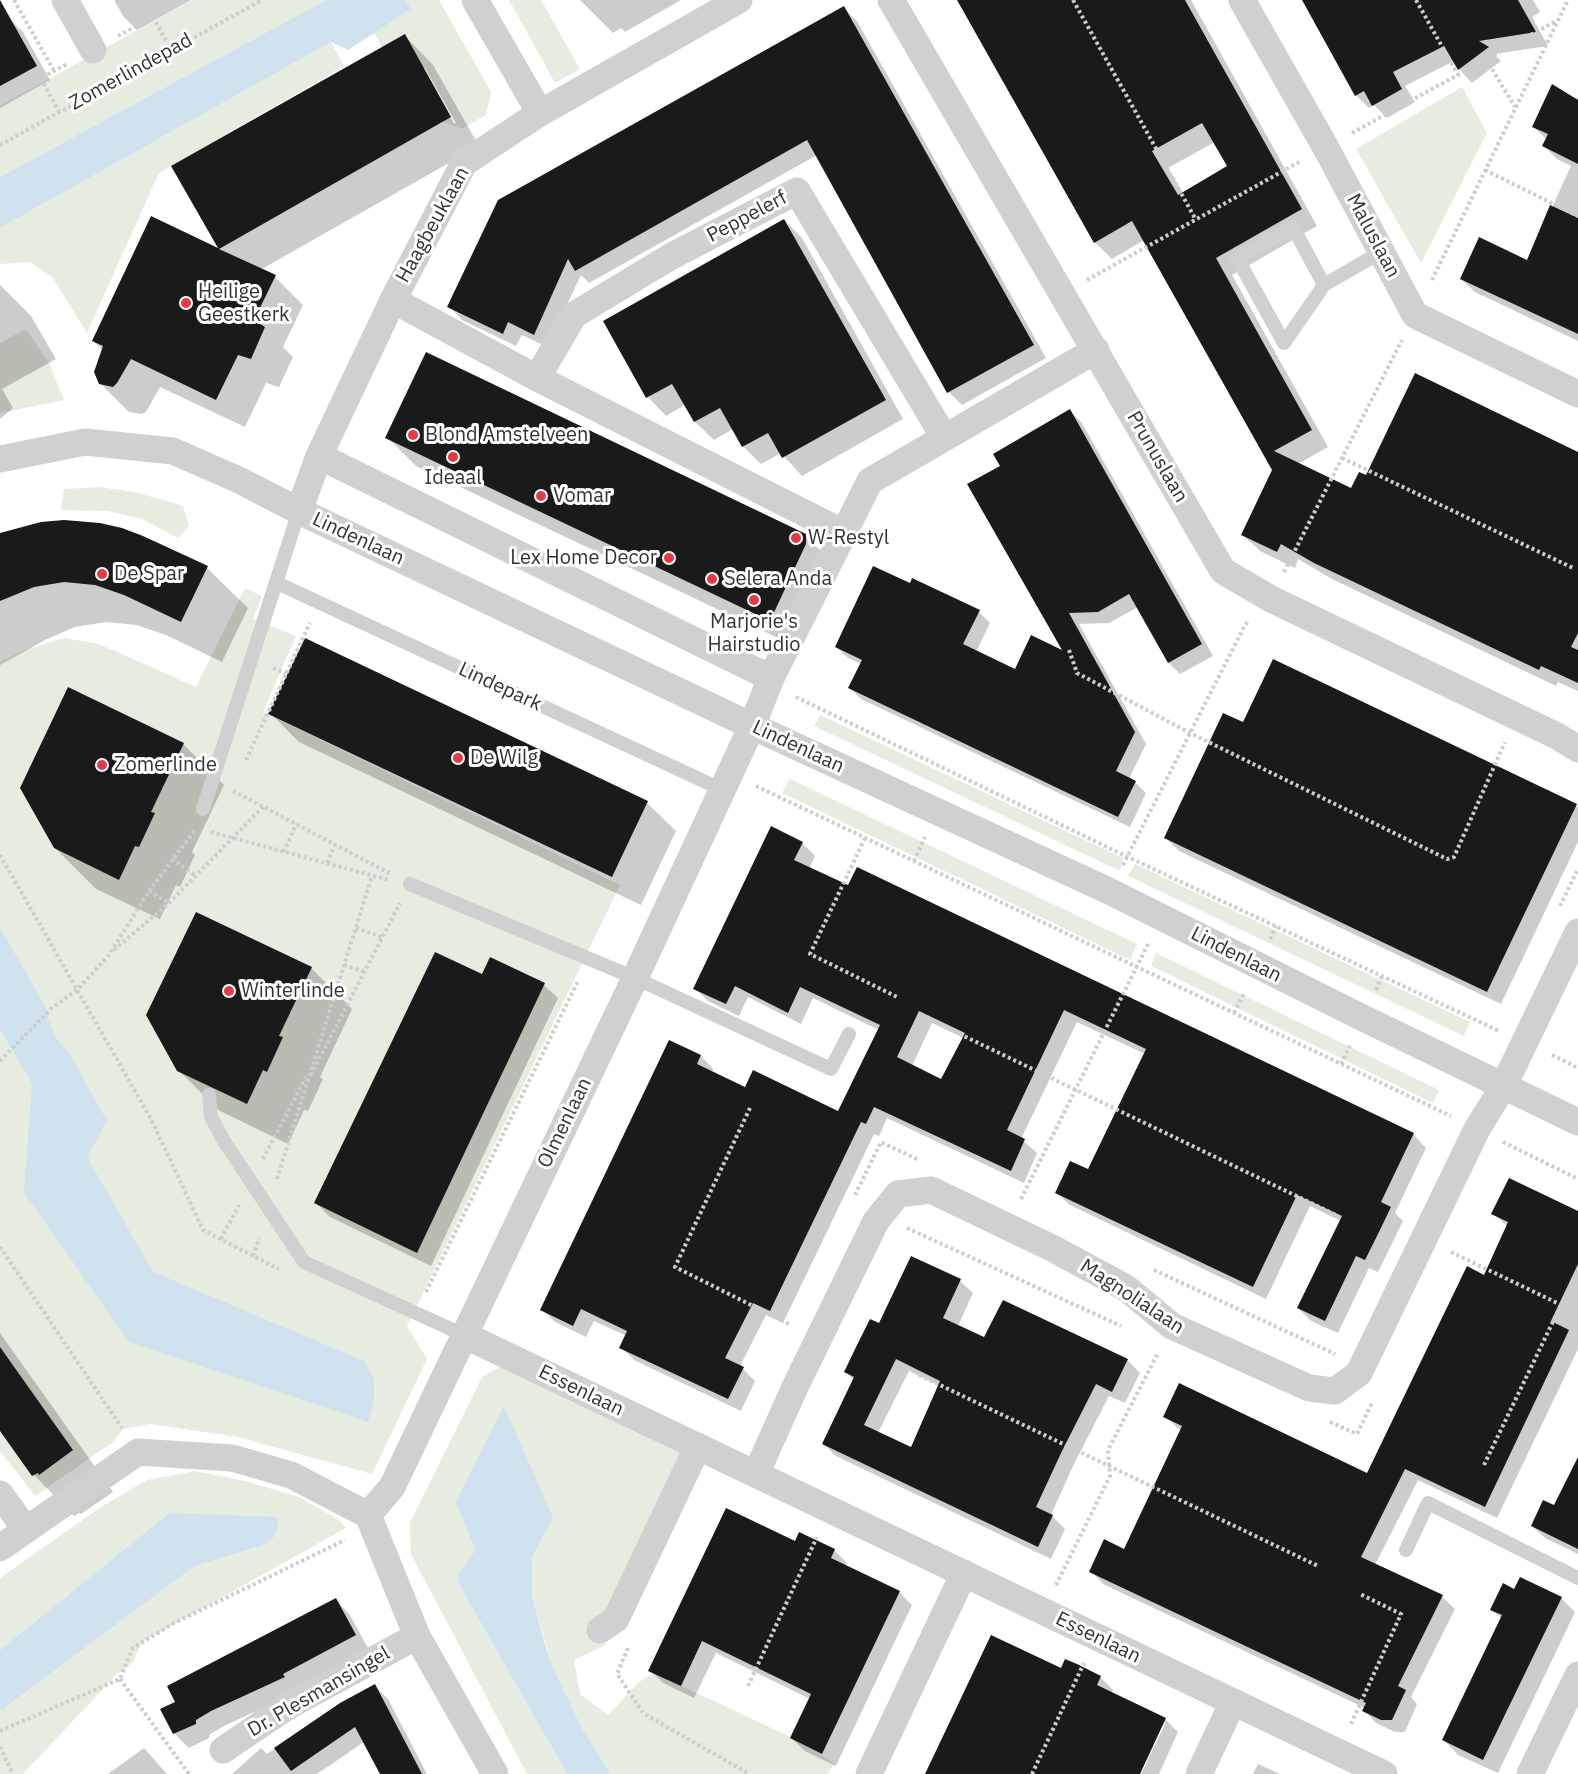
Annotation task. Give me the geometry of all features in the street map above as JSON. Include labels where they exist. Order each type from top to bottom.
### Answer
[{"type":"street","points":[[65,0],[93,50]]},
{"type":"street","points":[[475,0],[540,113]]},
{"type":"street","name":"Haagbeuklaan","points":[[299,511],[319,456],[393,300],[464,163],[540,113],[739,0]]},
{"type":"street","name":"Prunuslaan","points":[[891,0],[1223,571],[1271,599],[1578,749]]},
{"type":"street","name":"Maluslaan","points":[[1242,0],[1326,148],[1415,315]]},
{"type":"street","name":"Peppelerf","points":[[537,378],[574,315],[670,257],[797,190],[944,437]]},
{"type":"street","points":[[393,300],[537,378],[844,533]]},
{"type":"street","points":[[1415,315],[1578,394]]},
{"type":"street","points":[[752,726],[770,681],[870,481],[1096,350]]},
{"type":"street","name":"Lindenlaan","points":[[0,459],[85,442],[173,451],[239,480],[299,511],[752,726],[1109,891],[1578,1122]]},
{"type":"street","points":[[319,456],[770,681]]},
{"type":"street","name":"Olmenlaan","points":[[370,1520],[392,1487],[635,978],[752,726]]},
{"type":"street","name":"Magnolialaan","points":[[756,1474],[795,1387],[880,1215],[898,1194],[931,1191],[1052,1248],[1126,1288],[1172,1326],[1309,1388],[1335,1391],[1359,1373],[1477,1129],[1503,1087],[1578,932]]},
{"type":"street","name":"Essenlaan","points":[[464,1335],[1384,1774]]},
{"type":"street","points":[[608,1624],[698,1446]]},
{"type":"street","points":[[0,1548],[138,1452],[232,1458],[291,1475],[370,1520],[417,1636],[495,1774]]},
{"type":"street","points":[[0,1494],[26,1530]]},
{"type":"street","points":[[869,1774],[964,1573]]},
{"type":"street","name":"Dr. Plesmansingel","points":[[223,1750],[285,1708],[417,1636]]},
{"type":"street","points":[[1530,1774],[1578,1675]]},
{"type":"street","points":[[1199,1774],[1233,1702]]},
{"type":"lane","points":[[1324,285],[1293,227],[1237,258],[1284,343],[1324,285],[1381,252]]},
{"type":"lane","points":[[203,809],[299,511]]},
{"type":"lane","name":"Lindepark","points":[[277,583],[727,782]]},
{"type":"lane","points":[[411,884],[635,978],[831,1068],[849,1034]]},
{"type":"lane","points":[[209,1095],[211,1117],[224,1141],[304,1262],[464,1335]]},
{"type":"lane","points":[[1406,1550],[1428,1503],[1578,1578]]},
{"type":"path","points":[[14,0],[54,71]]},
{"type":"path","name":"Zomerlindepad","points":[[0,145],[262,0]]},
{"type":"path","points":[[1073,0],[1197,220]]},
{"type":"path","points":[[1416,0],[1458,75]]},
{"type":"path","points":[[1109,891],[1245,625],[1271,599],[1415,315],[1568,0]]},
{"type":"path","points":[[153,17],[171,50]]},
{"type":"path","points":[[1063,293],[1557,21]]},
{"type":"path","points":[[1486,59],[1515,107]]},
{"type":"path","points":[[41,78],[59,112]]},
{"type":"path","points":[[1485,170],[1578,216]]},
{"type":"path","points":[[1342,458],[1572,568]]},
{"type":"path","points":[[242,770],[319,602]]},
{"type":"path","points":[[1069,650],[1077,673],[1191,734],[1447,859],[1454,857],[1516,717]]},
{"type":"path","points":[[770,681],[1128,857],[1500,1031]]},
{"type":"path","points":[[237,781],[232,791],[411,884]]},
{"type":"path","points":[[727,782],[865,838],[1477,1129]]},
{"type":"path","points":[[1,1060],[52,1008],[78,989],[109,955],[169,903],[262,807]]},
{"type":"path","points":[[109,955],[149,891],[196,828],[203,809]]},
{"type":"path","points":[[284,852],[296,824]]},
{"type":"path","points":[[196,828],[372,876],[411,884]]},
{"type":"path","points":[[865,838],[810,954],[897,997]]},
{"type":"path","points":[[327,864],[335,845]]},
{"type":"path","points":[[0,855],[78,989]]},
{"type":"path","points":[[172,859],[196,876]]},
{"type":"path","points":[[1557,912],[1578,869]]},
{"type":"path","points":[[268,1208],[372,876]]},
{"type":"path","points":[[307,1083],[411,884]]},
{"type":"path","points":[[149,891],[169,903]]},
{"type":"path","points":[[356,928],[382,938]]},
{"type":"path","points":[[416,1313],[589,958]]},
{"type":"path","points":[[344,965],[364,972]]},
{"type":"path","points":[[1007,1226],[1137,967]]},
{"type":"path","points":[[943,1026],[1338,1215]]},
{"type":"path","points":[[220,1239],[312,1066]]},
{"type":"path","points":[[750,1108],[675,1267],[792,1326],[797,1315]]},
{"type":"path","points":[[1496,1151],[1501,1141],[1578,1179]]},
{"type":"path","points":[[855,1196],[881,1142],[923,1162]]},
{"type":"path","points":[[880,1215],[1130,1330]]},
{"type":"path","points":[[1423,1239],[1578,1313]]},
{"type":"path","points":[[0,1247],[138,1452]]},
{"type":"path","points":[[1147,1266],[1362,1366]]},
{"type":"path","points":[[1484,1465],[1561,1305]]},
{"type":"path","points":[[1043,1611],[1110,1476],[1108,1450],[1172,1326]]},
{"type":"path","points":[[919,1375],[1318,1566]]},
{"type":"path","points":[[1324,1419],[1357,1434],[1377,1393]]},
{"type":"path","points":[[748,1686],[829,1509]]},
{"type":"path","points":[[0,1731],[120,1679],[134,1648],[164,1629],[370,1520]]},
{"type":"path","points":[[1338,1752],[1401,1614],[1360,1594]]},
{"type":"path","points":[[608,1624],[629,1647],[617,1674],[643,1713],[749,1774]]},
{"type":"path","points":[[1032,1774],[1096,1636]]},
{"type":"path","points":[[120,1679],[189,1774]]},
{"type":"path","points":[[0,1747],[13,1774]]},
{"type":"shaded area","points":[[192,0],[326,0],[0,177],[0,106]]},
{"type":"shaded area","points":[[406,0],[439,0],[491,92],[486,115],[462,129],[419,112],[374,33],[411,9]]},
{"type":"shaded area","points":[[509,0],[541,0],[580,69],[555,83]]},
{"type":"shaded area","points":[[331,42],[344,66],[159,173],[87,333],[53,278],[30,262],[0,264],[0,228]]},
{"type":"shaded area","points":[[1462,87],[1487,133],[1421,263],[1356,149]]},
{"type":"shaded area","points":[[26,329],[49,363],[64,400],[0,413],[0,343]]},
{"type":"shaded area","points":[[99,487],[135,492],[183,506],[189,526],[178,538],[142,519],[108,511],[61,510],[64,489]]},
{"type":"shaded area","points":[[245,588],[262,596],[253,619],[296,636],[263,712],[620,885],[407,1326],[427,1359],[372,1474],[238,1437],[150,1424],[123,1429],[112,1443],[35,1496],[0,1451],[0,662],[25,650],[64,638],[99,644],[196,687]]},
{"type":"shaded area","points":[[820,715],[1123,858],[1120,871],[814,726]]},
{"type":"shaded area","points":[[790,779],[1137,944],[1130,960],[782,793]]},
{"type":"shaded area","points":[[1135,864],[1470,1022],[1464,1036],[1128,876]]},
{"type":"shaded area","points":[[1156,953],[1439,1090],[1433,1103],[1151,966]]},
{"type":"shaded area","points":[[502,1366],[697,1462],[604,1646],[574,1660],[580,1694],[608,1715],[639,1682],[654,1673],[795,1739],[835,1764],[827,1774],[611,1774],[582,1730],[552,1665],[532,1596],[532,1557],[553,1518],[456,1502],[475,1550],[456,1579],[567,1774],[527,1774],[411,1554],[410,1523],[482,1377]]},
{"type":"shaded area","points":[[195,1471],[245,1481],[299,1497],[339,1520],[346,1528],[142,1642],[133,1662],[115,1676],[23,1774],[0,1774],[0,1708],[3,1709],[195,1566],[261,1546],[169,1513],[0,1650],[0,1578],[101,1507],[147,1480]]},
{"type":"water","points":[[326,0],[406,0],[411,9],[348,50],[331,42],[0,228],[0,177]]},
{"type":"water","points":[[0,928],[44,1004],[54,1035],[72,1058],[107,1121],[87,1157],[153,1272],[364,1361],[374,1378],[374,1401],[368,1422],[129,1342],[24,1192],[32,1084],[0,1029]]},
{"type":"water","points":[[504,1406],[553,1518],[532,1557],[532,1596],[545,1644],[552,1665],[582,1729],[611,1774],[567,1774],[456,1579],[475,1550],[456,1502]]},
{"type":"water","points":[[169,1513],[279,1517],[273,1538],[261,1546],[195,1566],[3,1709],[0,1708],[0,1650]]},
{"type":"building","points":[[0,0],[37,66],[0,86]]},
{"type":"building","points":[[957,0],[1185,0],[1302,209],[1216,258],[1312,430],[1274,451],[1351,488],[1359,472],[1366,475],[1415,373],[1578,452],[1578,633],[1571,647],[1578,650],[1578,683],[1541,666],[1539,670],[1314,563],[1281,544],[1277,552],[1241,535],[1272,470],[1132,221],[1094,243]],"holes":[[[1202,123],[1227,166],[1178,195],[1152,151]]]},
{"type":"building","points":[[1302,0],[1518,0],[1536,32],[1479,41],[1489,47],[1458,70],[1444,46],[1393,72],[1402,89],[1372,106],[1364,91],[1355,96]]},
{"type":"building","points":[[844,6],[1034,345],[947,393],[807,140],[575,271],[568,259],[534,335],[508,322],[503,334],[447,307],[498,200]]},
{"type":"building","points":[[405,34],[451,117],[219,249],[276,275],[254,320],[265,327],[251,359],[238,355],[216,400],[131,359],[113,387],[99,384],[94,372],[103,346],[92,341],[151,216],[218,248],[171,166]]},
{"type":"building","points":[[1552,84],[1578,100],[1578,164],[1542,146],[1548,134],[1532,127]]},
{"type":"building","points":[[1550,205],[1578,218],[1578,334],[1460,279],[1479,237],[1527,260]]},
{"type":"building","points":[[784,219],[886,400],[782,458],[768,433],[742,447],[720,408],[694,422],[672,384],[646,398],[603,321]]},
{"type":"building","points":[[426,352],[806,534],[806,544],[770,621],[385,438]]},
{"type":"building","points":[[1070,409],[1202,644],[1168,663],[1129,594],[1098,612],[1069,613],[1135,732],[1116,771],[1136,781],[1118,817],[848,688],[862,660],[835,647],[873,566],[910,583],[912,578],[980,610],[963,644],[1015,669],[1031,635],[1062,650],[967,484],[1000,466],[993,454]]},
{"type":"building","name":"De Spar","points":[[64,520],[100,523],[122,528],[208,566],[181,622],[124,595],[95,585],[64,582],[34,587],[0,601],[0,533],[41,522]]},
{"type":"building","name":"De Wilg","points":[[305,638],[648,801],[612,877],[268,714]]},
{"type":"building","points":[[1273,659],[1577,804],[1487,992],[1164,838],[1223,713],[1243,722]]},
{"type":"building","name":"Zomerlinde","points":[[68,687],[184,743],[151,812],[155,813],[139,847],[135,846],[119,880],[54,848],[20,788]]},
{"type":"building","points":[[771,826],[803,842],[794,860],[848,885],[857,867],[1414,1133],[1381,1202],[1391,1207],[1365,1260],[1356,1256],[1325,1321],[1297,1308],[1342,1216],[1297,1195],[1253,1287],[1055,1193],[1070,1161],[1088,1169],[1146,1049],[1064,1010],[1007,1130],[1025,1139],[1011,1171],[874,1107],[866,1124],[861,1122],[770,1311],[753,1303],[725,1358],[744,1367],[728,1399],[619,1348],[627,1331],[581,1309],[573,1326],[540,1310],[669,1040],[701,1055],[697,1064],[745,1087],[753,1070],[838,1111],[880,1025],[800,987],[788,1013],[735,986],[726,1004],[693,989]],"holes":[[[919,1011],[965,1033],[941,1079],[897,1057]]]},
{"type":"building","name":"Winterlinde","points":[[196,912],[312,967],[279,1036],[283,1037],[267,1072],[263,1070],[247,1104],[177,1071],[146,1015]]},
{"type":"building","points":[[435,952],[482,974],[490,957],[545,983],[417,1253],[314,1203]]},
{"type":"building","points":[[1509,1178],[1578,1211],[1578,1264],[1551,1321],[1569,1330],[1485,1507],[1405,1469],[1361,1557],[1443,1595],[1398,1686],[1406,1690],[1392,1720],[1381,1720],[1362,1711],[1366,1703],[1089,1572],[1104,1539],[1124,1549],[1182,1426],[1163,1417],[1179,1383],[1367,1473],[1467,1266],[1484,1275],[1508,1222],[1491,1214]]},
{"type":"building","points":[[911,1256],[961,1279],[943,1318],[984,1337],[1003,1300],[1128,1359],[1112,1392],[1096,1384],[1062,1451],[1036,1507],[1053,1515],[1038,1547],[822,1444],[854,1377],[844,1372],[870,1319],[879,1323]],"holes":[[[896,1359],[940,1381],[911,1447],[864,1425]]]},
{"type":"building","points":[[0,1347],[73,1450],[39,1475],[38,1473],[32,1476],[0,1431]]},
{"type":"building","points":[[1578,1457],[1578,1549],[1531,1526],[1543,1500],[1554,1505]]},
{"type":"building","points":[[726,1508],[795,1541],[799,1532],[835,1549],[831,1558],[900,1591],[822,1754],[790,1738],[811,1694],[702,1641],[681,1686],[648,1671]]},
{"type":"building","points":[[1520,1577],[1562,1597],[1483,1760],[1442,1740],[1502,1615],[1490,1610],[1503,1583],[1514,1589]]},
{"type":"building","points":[[336,1598],[356,1635],[283,1674],[285,1677],[211,1711],[196,1720],[196,1724],[173,1734],[160,1709],[175,1702],[167,1686]]},
{"type":"building","points":[[991,1635],[1061,1668],[1065,1659],[1077,1664],[1101,1676],[1097,1685],[1166,1718],[1140,1774],[925,1774]]},
{"type":"building","points":[[375,1684],[422,1774],[380,1774],[355,1727],[291,1771],[274,1748],[340,1703]]},
{"type":"place","name":"Heilige Geestkerk","points":[[186,303]]},
{"type":"place","name":"Blond Amstelveen","points":[[413,435]]},
{"type":"place","name":"Ideaal","points":[[453,457]]},
{"type":"place","name":"Vomar","points":[[541,496]]},
{"type":"place","name":"W-Restyl","points":[[796,538]]},
{"type":"place","name":"Lex Home Decor","points":[[669,558]]},
{"type":"place","name":"De Spar","points":[[102,574]]},
{"type":"place","name":"Selera Anda","points":[[712,579]]},
{"type":"place","name":"Marjorie's Hairstudio","points":[[754,600]]},
{"type":"place","name":"De Wilg","points":[[458,758]]},
{"type":"place","name":"Zomerlinde","points":[[102,765]]},
{"type":"place","name":"Winterlinde","points":[[229,991]]}]
